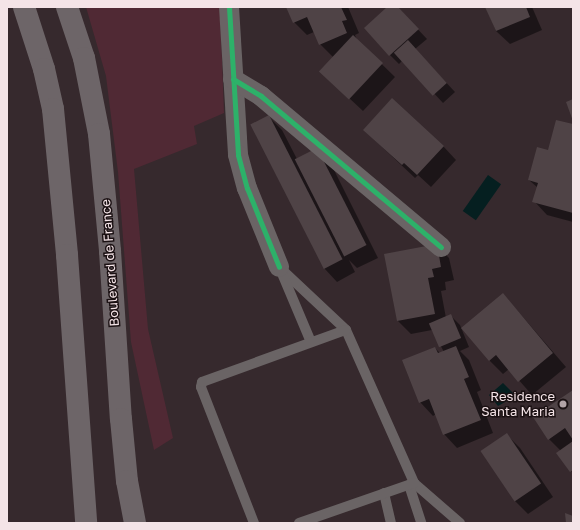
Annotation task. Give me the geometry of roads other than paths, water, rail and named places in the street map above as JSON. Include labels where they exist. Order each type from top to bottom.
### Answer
[{"type":"main road","points":[[24,7],[44,69],[54,109],[67,254],[86,523]]},
{"type":"main road","name":"Boulevard de France","points":[[67,7],[84,58],[99,134],[110,251],[121,419],[127,481],[135,523]]},
{"type":"street","points":[[229,7],[238,155],[247,188],[280,267]]},
{"type":"street","points":[[233,79],[261,96],[441,247]]},
{"type":"lane","points":[[280,267],[346,330],[411,484],[421,523]]},
{"type":"lane","points":[[280,267],[311,342]]},
{"type":"lane","points":[[254,523],[201,387],[202,382],[346,330]]},
{"type":"lane","points":[[298,523],[411,484]]},
{"type":"lane","points":[[411,484],[460,523]]},
{"type":"lane","points":[[384,494],[391,523]]},
{"type":"water","points":[[488,175],[501,184],[476,220],[463,211]]},
{"type":"water","points":[[503,383],[516,396],[498,406],[489,395]]},
{"type":"place","name":"Residence Santa Maria","points":[[563,404]]}]
